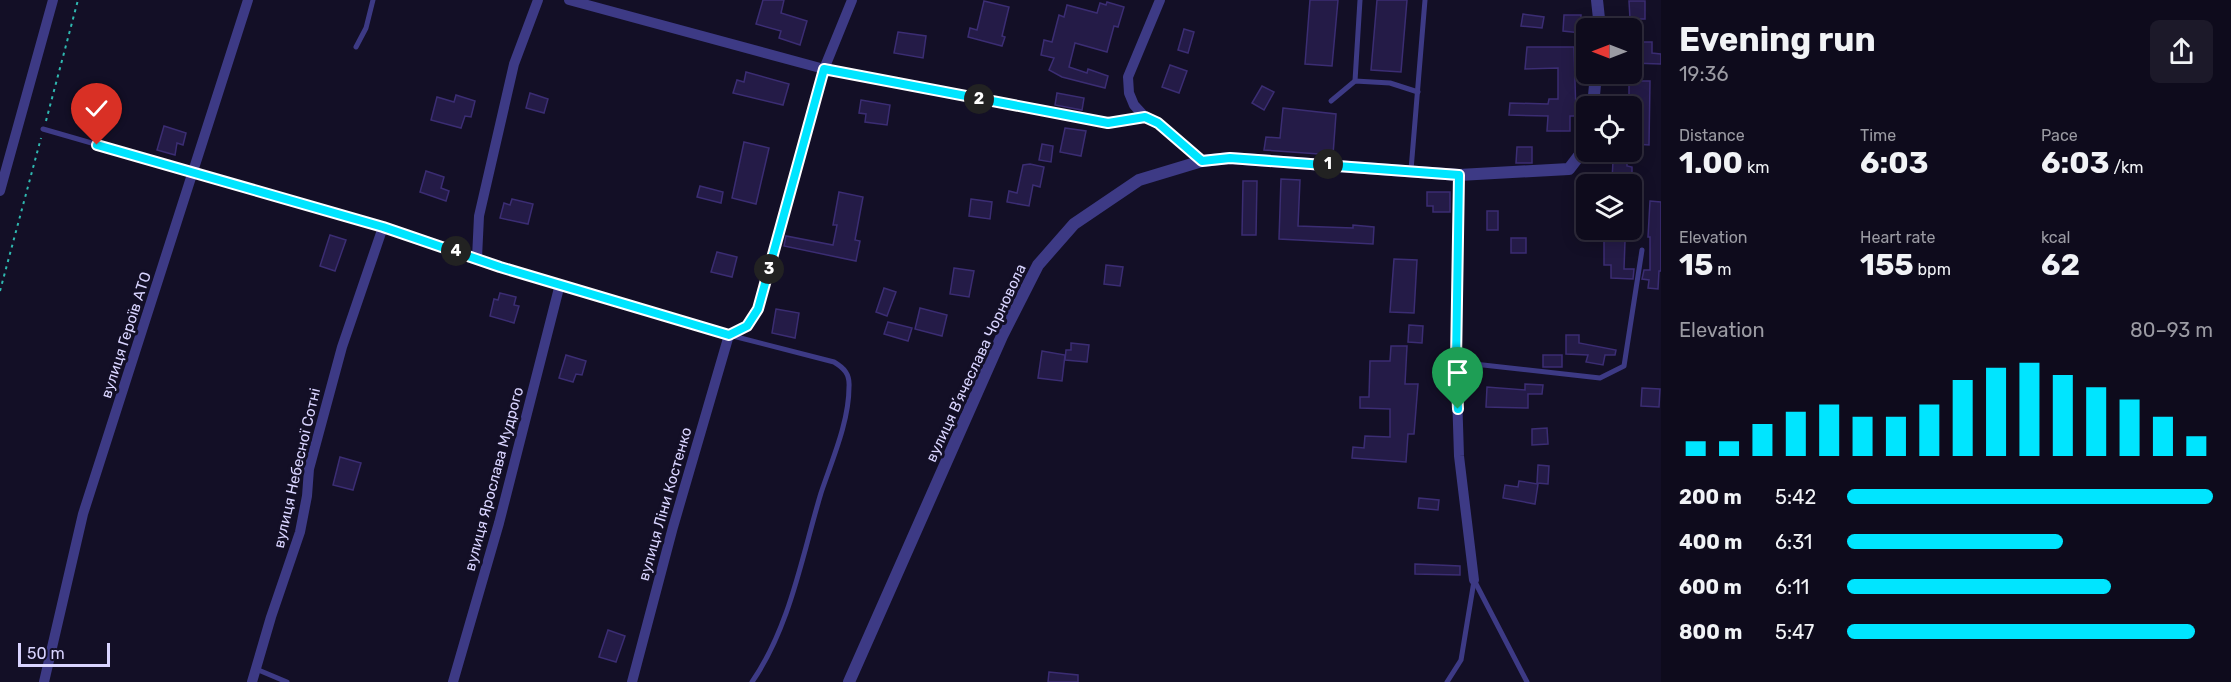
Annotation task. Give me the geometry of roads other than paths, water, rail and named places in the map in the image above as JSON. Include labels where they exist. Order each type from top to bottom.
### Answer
[{"type":"street","points":[[0,191],[53,0]]},
{"type":"street","name":"вулиця Героїв АТО","points":[[44,682],[83,514],[248,0]]},
{"type":"street","points":[[477,258],[479,216],[513,64],[538,0]]},
{"type":"street","points":[[569,0],[824,69],[1108,123],[1145,117]]},
{"type":"street","points":[[729,335],[747,326],[758,309],[824,69],[852,0]]},
{"type":"street","points":[[1160,0],[1128,77],[1129,93],[1134,105],[1145,117],[1158,123],[1202,161]]},
{"type":"street","points":[[1597,0],[1599,18]]},
{"type":"street","name":"вулиця Вʼячеслава Чорновола","points":[[849,682],[1002,336],[1038,265],[1074,224],[1139,180],[1202,161],[1230,158],[1459,175],[1569,169],[1576,160]]},
{"type":"street","points":[[1459,175],[1456,362],[1459,456],[1474,580]]},
{"type":"street","name":"вулиця Небесної Сотні","points":[[252,682],[300,532],[308,496],[309,469],[339,357],[383,227]]},
{"type":"street","name":"вулиця Ярослава Мудрого","points":[[453,682],[499,523],[560,284]]},
{"type":"street","name":"вулиця Ліни Костенко","points":[[632,682],[673,527],[729,335]]},
{"type":"lane","points":[[356,47],[366,28],[373,0]]},
{"type":"lane","points":[[1355,81],[1360,0]]},
{"type":"lane","points":[[1411,170],[1425,0]]},
{"type":"lane","points":[[1331,101],[1355,81],[1390,84],[1418,92]]},
{"type":"lane","points":[[43,129],[383,227],[560,284],[729,335],[834,362],[843,367],[848,375],[850,386],[843,421],[785,613],[773,644],[752,682]]},
{"type":"lane","points":[[1456,362],[1600,378],[1624,366],[1642,250]]},
{"type":"lane","points":[[1447,682],[1461,660],[1474,580]]},
{"type":"lane","points":[[1474,580],[1527,682]]},
{"type":"lane","points":[[256,669],[287,682]]}]
